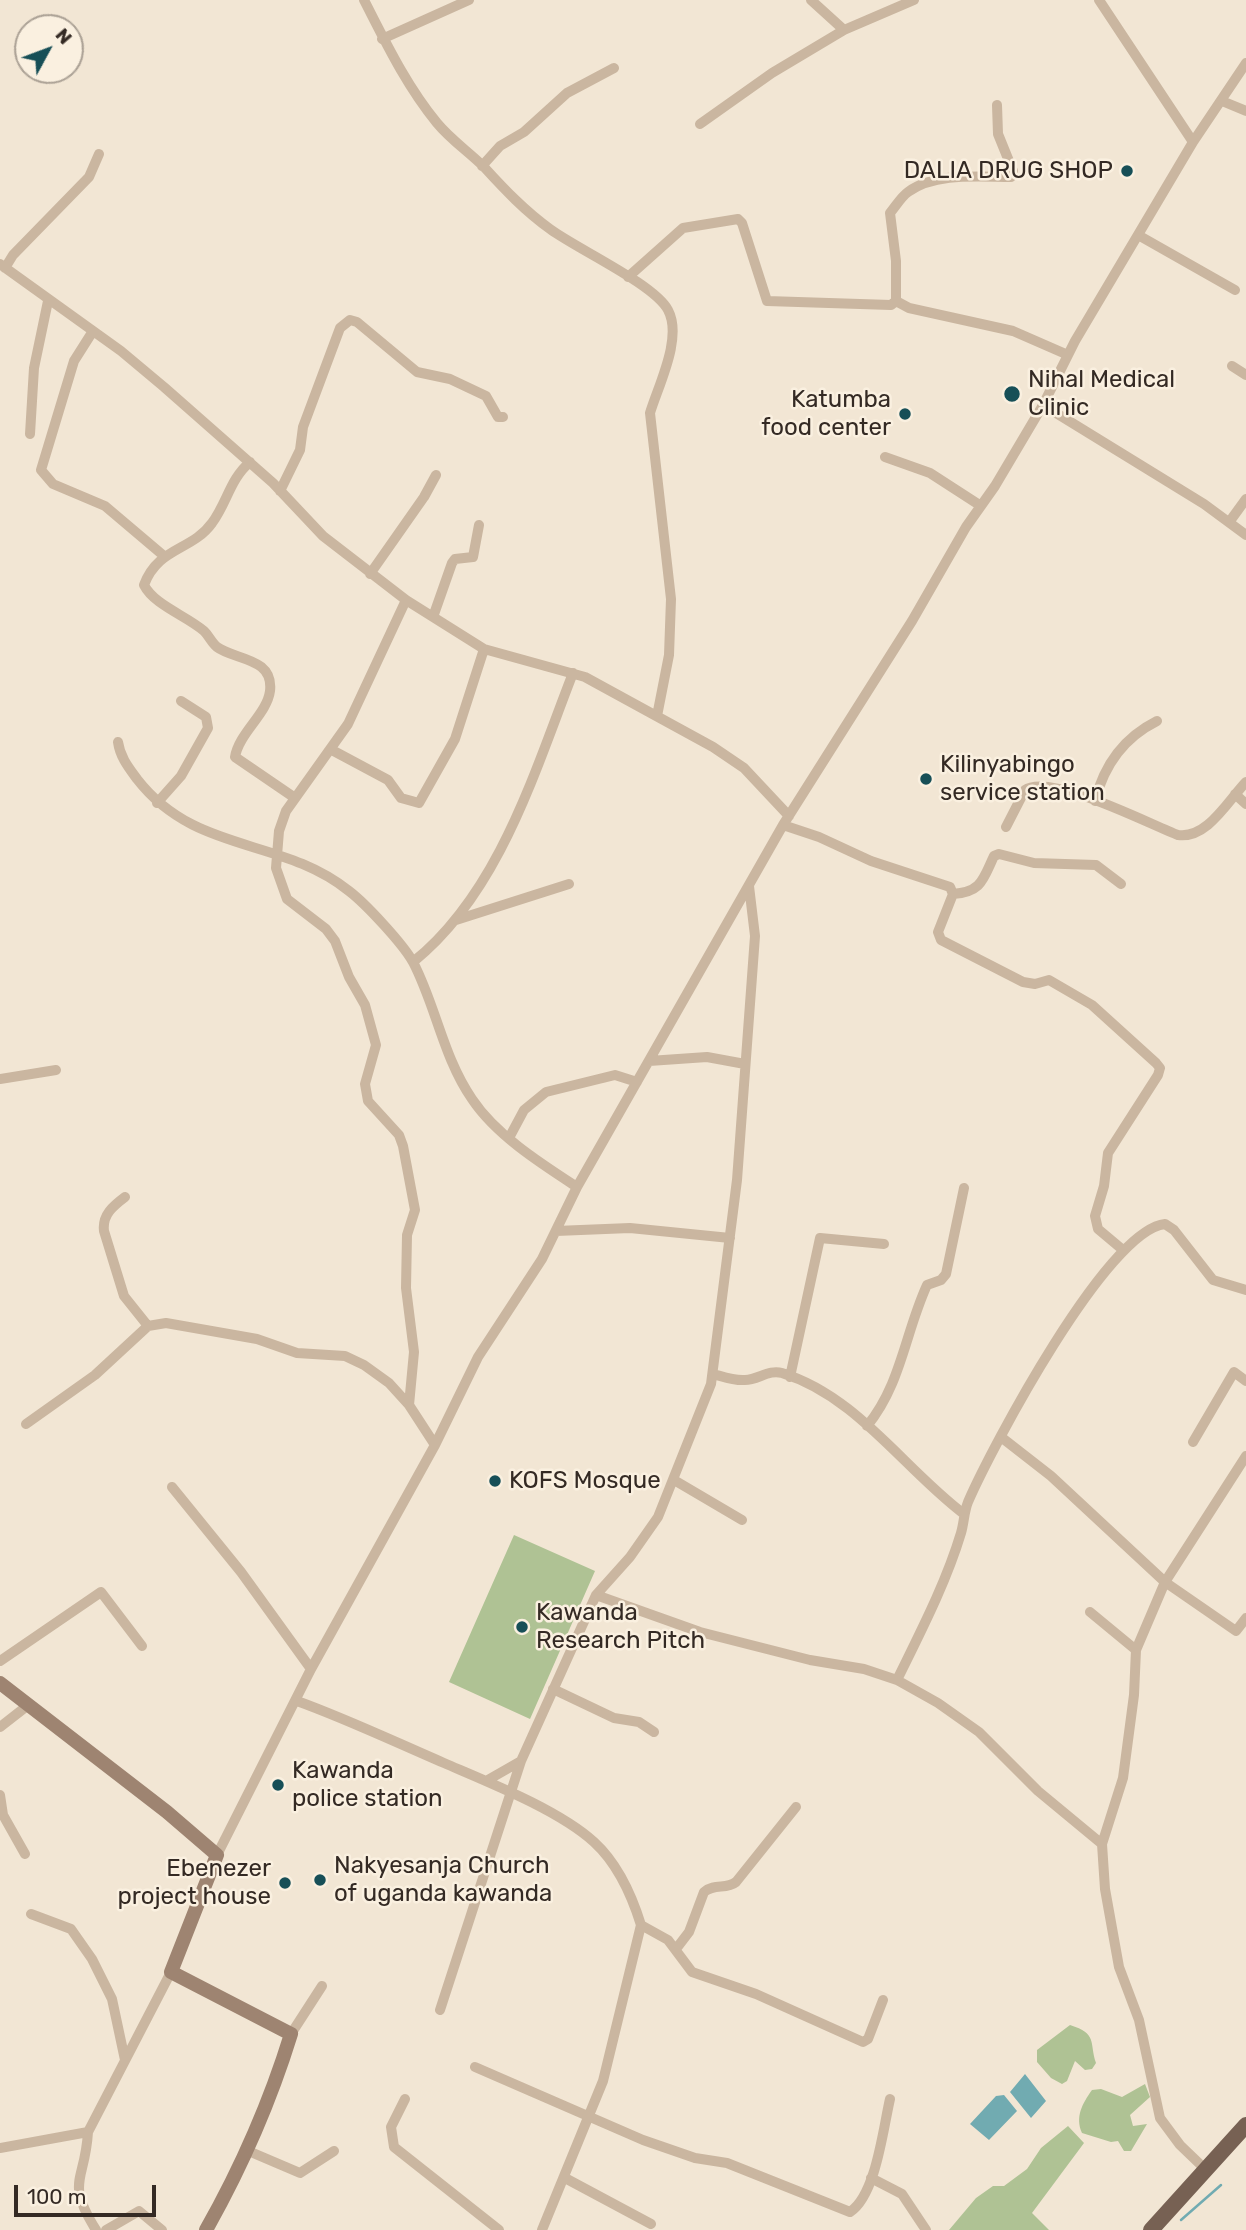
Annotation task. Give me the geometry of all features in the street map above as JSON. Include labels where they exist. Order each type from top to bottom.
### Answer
[{"type":"main road","points":[[1151,2230],[1246,2125]]},
{"type":"street","points":[[364,0],[382,39],[410,87],[438,125],[482,166],[505,192],[549,229],[628,277],[656,297],[667,309],[672,322],[662,388],[650,412],[671,611],[669,655],[657,716]]},
{"type":"street","points":[[382,39],[469,0]]},
{"type":"street","points":[[811,0],[844,30]]},
{"type":"street","points":[[700,124],[772,73],[844,30],[914,0]]},
{"type":"street","points":[[1099,0],[1193,142]]},
{"type":"street","points":[[96,2230],[78,2196],[77,2184],[88,2132],[171,1972],[217,1855],[311,1669],[435,1445],[478,1357],[542,1259],[577,1187],[786,820],[1043,405],[1068,355],[1193,142],[1246,63]]},
{"type":"street","points":[[482,166],[500,146],[524,132],[567,93],[614,68]]},
{"type":"street","points":[[1222,101],[1246,111]]},
{"type":"street","points":[[896,301],[896,261],[890,213],[906,193],[919,186],[961,177],[1011,177],[1013,171],[998,134],[997,105]]},
{"type":"street","points":[[99,153],[89,177],[2,266],[93,331],[164,387],[250,462],[323,536],[406,600],[484,649],[523,662],[573,673],[657,716],[744,768],[786,820],[871,860],[950,887],[953,894],[938,932],[941,940],[1023,982],[1031,984],[1049,980],[1074,992],[1158,1066],[1158,1075],[1108,1153],[1104,1186],[1095,1216],[1098,1229],[1123,1250]]},
{"type":"street","points":[[628,277],[683,228],[733,219],[743,223],[767,301],[891,305],[896,301]]},
{"type":"street","points":[[1138,235],[1235,290]]},
{"type":"street","points":[[30,434],[34,368],[48,301]]},
{"type":"street","points":[[896,301],[909,308],[1013,331],[1068,355]]},
{"type":"street","points":[[280,491],[300,450],[303,427],[340,328],[351,320],[358,322],[417,372],[450,379],[486,396],[498,417],[503,417]]},
{"type":"street","points":[[93,331],[74,361],[41,470],[45,478],[53,484],[105,506],[164,555]]},
{"type":"street","points":[[1232,366],[1246,375]]},
{"type":"street","points":[[1043,405],[1230,521],[1246,535]]},
{"type":"street","points":[[884,457],[930,473],[981,506]]},
{"type":"street","points":[[250,462],[231,485],[213,523],[197,536],[164,555],[145,582],[147,591],[203,630],[216,646],[251,660],[268,675],[271,688],[268,700],[234,757],[295,798]]},
{"type":"street","points":[[370,574],[424,497],[436,475]]},
{"type":"street","points":[[1230,521],[1246,499]]},
{"type":"street","points":[[433,617],[452,563],[455,559],[473,556],[480,525]]},
{"type":"street","points":[[406,600],[356,709],[295,798],[279,831],[276,868],[282,891],[335,941],[349,977],[365,1005],[376,1045],[365,1084],[368,1101],[399,1135],[404,1146],[415,1210],[407,1235],[407,1298],[414,1337],[410,1405]]},
{"type":"street","points":[[331,749],[388,780],[401,798],[419,803],[455,739],[484,649]]},
{"type":"street","points":[[413,962],[456,920],[475,893],[509,829],[573,673]]},
{"type":"street","points":[[156,803],[181,776],[208,728],[206,718],[181,701]]},
{"type":"street","points":[[1095,801],[1109,764],[1133,735],[1157,721]]},
{"type":"street","points":[[118,742],[120,752],[130,769],[156,803],[189,824],[237,844],[277,854],[320,872],[352,894],[413,962],[459,1077],[481,1111],[509,1138],[577,1187]]},
{"type":"street","points":[[1006,827],[1025,790],[1031,787],[1069,791],[1178,835],[1188,836],[1202,829],[1246,782]]},
{"type":"street","points":[[1235,794],[1246,804]]},
{"type":"street","points":[[953,894],[972,891],[982,884],[994,856],[999,854],[1034,863],[1096,865],[1121,884]]},
{"type":"street","points":[[456,920],[569,884]]},
{"type":"street","points":[[440,2010],[468,1918],[513,1795],[521,1761],[596,1595],[651,1529],[674,1480],[713,1374],[730,1238],[755,936],[749,886]]},
{"type":"street","points":[[649,1061],[707,1057],[745,1064]]},
{"type":"street","points":[[0,1079],[56,1070]]},
{"type":"street","points":[[509,1138],[524,1110],[546,1092],[615,1075],[637,1082]]},
{"type":"street","points":[[867,1426],[891,1390],[910,1324],[927,1285],[941,1280],[946,1274],[964,1188]]},
{"type":"street","points":[[125,1197],[107,1215],[103,1222],[104,1231],[124,1296],[148,1326]]},
{"type":"street","points":[[897,1680],[925,1624],[961,1532],[964,1514],[1001,1437],[1084,1297],[1123,1250],[1153,1228],[1169,1225],[1213,1280],[1246,1290]]},
{"type":"street","points":[[556,1231],[630,1228],[730,1238]]},
{"type":"street","points":[[790,1377],[820,1238],[884,1244]]},
{"type":"street","points":[[26,1424],[103,1368],[148,1326],[166,1323],[257,1339],[297,1353],[345,1356],[373,1371],[410,1405],[435,1445]]},
{"type":"street","points":[[713,1374],[743,1381],[774,1372],[831,1395],[964,1514]]},
{"type":"street","points":[[1193,1442],[1234,1372],[1246,1381]]},
{"type":"street","points":[[1001,1437],[1051,1476],[1165,1582],[1236,1631],[1246,1618]]},
{"type":"street","points":[[1205,2169],[1170,2134],[1156,2109],[1139,2021],[1116,1955],[1105,1889],[1102,1844],[1123,1777],[1134,1695],[1136,1650],[1165,1582],[1246,1456]]},
{"type":"street","points":[[674,1480],[742,1520]]},
{"type":"street","points":[[172,1487],[240,1572],[311,1669]]},
{"type":"street","points":[[0,1661],[101,1591],[142,1646]]},
{"type":"street","points":[[596,1595],[700,1632],[810,1660],[864,1669],[897,1680],[938,1703],[979,1732],[1038,1791],[1102,1844]]},
{"type":"street","points":[[1090,1612],[1136,1650]]},
{"type":"street","points":[[0,1683],[167,1812],[217,1855]]},
{"type":"street","points":[[552,1689],[614,1718],[639,1722],[654,1732]]},
{"type":"street","points":[[297,1701],[339,1716],[486,1781],[583,1832],[596,1843],[622,1880],[641,1925],[603,2081],[543,2230]]},
{"type":"street","points":[[0,1727],[27,1706]]},
{"type":"street","points":[[486,1781],[521,1761]]},
{"type":"street","points":[[0,1795],[3,1815],[25,1854]]},
{"type":"street","points":[[676,1949],[689,1932],[704,1892],[710,1887],[732,1886],[796,1807]]},
{"type":"street","points":[[31,1914],[68,1927],[92,1959],[112,1999],[125,2060]]},
{"type":"street","points":[[641,1925],[660,1933],[676,1949],[692,1972],[766,1998],[863,2042],[868,2039],[883,2000]]},
{"type":"street","points":[[171,1972],[291,2034]]},
{"type":"street","points":[[206,2230],[233,2183],[277,2078],[291,2034],[322,1986]]},
{"type":"street","points":[[475,2067],[643,2140],[695,2158],[740,2168],[850,2212],[857,2207],[871,2178],[890,2099]]},
{"type":"street","points":[[405,2099],[391,2127],[394,2147],[499,2230]]},
{"type":"street","points":[[0,2148],[88,2132]]},
{"type":"street","points":[[246,2150],[300,2174],[334,2151]]},
{"type":"street","points":[[565,2178],[651,2224]]},
{"type":"street","points":[[871,2178],[902,2194],[926,2230]]},
{"type":"street","points":[[106,2230],[139,2211],[162,2230]]},
{"type":"green space","name":"Kawanda Research Pitch","points":[[514,1535],[595,1571],[530,1719],[449,1682]]},
{"type":"green space","points":[[1070,2025],[1089,2035],[1096,2063],[1092,2069],[1085,2070],[1075,2061],[1067,2081],[1062,2084],[1051,2078],[1037,2062],[1037,2050]]},
{"type":"green space","points":[[1145,2084],[1150,2097],[1130,2115],[1133,2126],[1147,2124],[1131,2151],[1124,2151],[1118,2141],[1111,2142],[1082,2133],[1079,2122],[1081,2111],[1092,2090],[1101,2089],[1122,2097]]},
{"type":"green space","points":[[1068,2126],[1084,2143],[1032,2213],[1049,2230],[949,2230],[976,2198],[993,2186],[1004,2186],[1027,2169],[1041,2148]]},
{"type":"water","points":[[1025,2074],[1046,2101],[1031,2118],[1010,2092]]},
{"type":"water","points":[[1004,2095],[1017,2111],[989,2140],[970,2124],[996,2096]]},
{"type":"waterway","points":[[1181,2220],[1221,2185]]},
{"type":"place","name":"DALIA DRUG SHOP","points":[[1127,171]]},
{"type":"place","name":"Nihal Medical Clinic","points":[[1012,394]]},
{"type":"place","name":"Katumba food center","points":[[905,414]]},
{"type":"place","name":"Kilinyabingo service station","points":[[926,779]]},
{"type":"place","name":"KOFS Mosque","points":[[495,1481]]},
{"type":"place","name":"Kawanda Research Pitch","points":[[522,1627]]},
{"type":"place","name":"Kawanda police station","points":[[278,1785]]},
{"type":"place","name":"Nakyesanja Church of uganda kawanda","points":[[320,1880]]},
{"type":"place","name":"Ebenezer project house","points":[[285,1883]]}]
